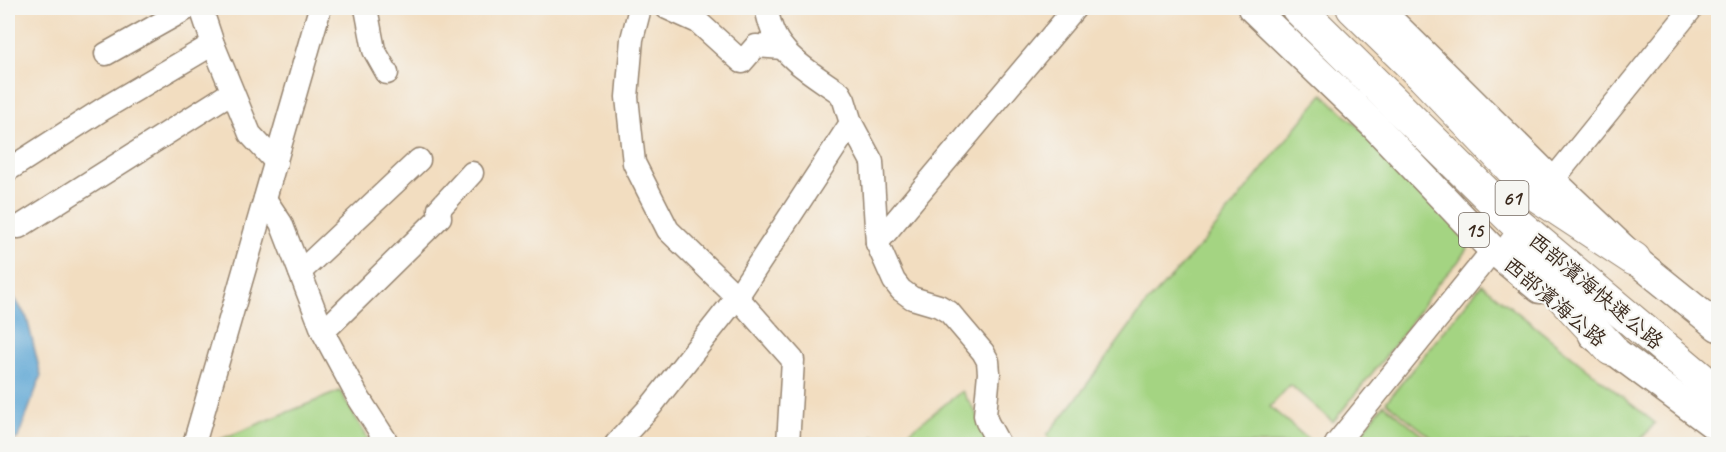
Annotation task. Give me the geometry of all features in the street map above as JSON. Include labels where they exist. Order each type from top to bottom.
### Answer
[{"type":"highway","points":[[1274,8],[1485,215],[1611,349]]},
{"type":"highway","name":"西部濱海快速公路","points":[[1298,8],[1516,223],[1719,393]]},
{"type":"highway","name":"西部濱海快速公路","points":[[1326,8],[1529,215],[1719,366]]},
{"type":"highway","points":[[1353,8],[1424,77],[1537,195],[1634,259]]},
{"type":"main road","name":"西部濱海公路","points":[[1252,8],[1374,125],[1493,250],[1611,349],[1719,428]]},
{"type":"main road","points":[[1377,8],[1634,259],[1719,327]]},
{"type":"street","points":[[106,54],[188,8]]},
{"type":"street","points":[[201,8],[213,44],[250,134],[276,162]]},
{"type":"street","points":[[194,444],[320,8]]},
{"type":"street","points":[[366,8],[374,50],[387,73]]},
{"type":"street","points":[[640,8],[632,39],[627,97],[634,163],[668,230],[737,297],[794,360],[788,444]]},
{"type":"street","points":[[667,8],[698,22],[742,62],[756,46],[783,48]]},
{"type":"street","points":[[766,8],[774,35],[783,48],[795,60],[840,93],[844,100],[851,123],[872,162],[877,243],[894,281],[912,298],[939,306],[948,312],[983,352],[988,361],[986,415],[987,422],[999,444]]},
{"type":"street","points":[[877,243],[1075,8]]},
{"type":"street","points":[[1552,181],[1692,8]]},
{"type":"street","points":[[8,171],[104,109],[213,44]]},
{"type":"street","points":[[19,227],[232,92]]},
{"type":"street","points":[[616,444],[651,406],[737,297],[851,123]]},
{"type":"street","points":[[300,272],[419,160]]},
{"type":"street","points":[[323,332],[440,217],[440,209],[472,173]]},
{"type":"street","points":[[265,199],[281,223],[323,332],[358,397],[388,444]]},
{"type":"street","points":[[1336,444],[1493,250]]},
{"type":"green space","points":[[1323,94],[1475,236],[1397,342],[1333,422],[1290,385],[1270,407],[1314,444],[1055,444],[1047,435],[1146,304],[1202,244]]},
{"type":"green space","points":[[1482,284],[1655,423],[1637,444],[1440,444],[1386,402]]},
{"type":"green space","points":[[340,391],[371,444],[209,444]]},
{"type":"green space","points":[[962,391],[996,444],[867,444],[874,436],[895,443]]},
{"type":"green space","points":[[1384,404],[1434,444],[1353,444]]},
{"type":"water","points":[[8,288],[27,318],[41,376],[18,438],[8,443]]}]
